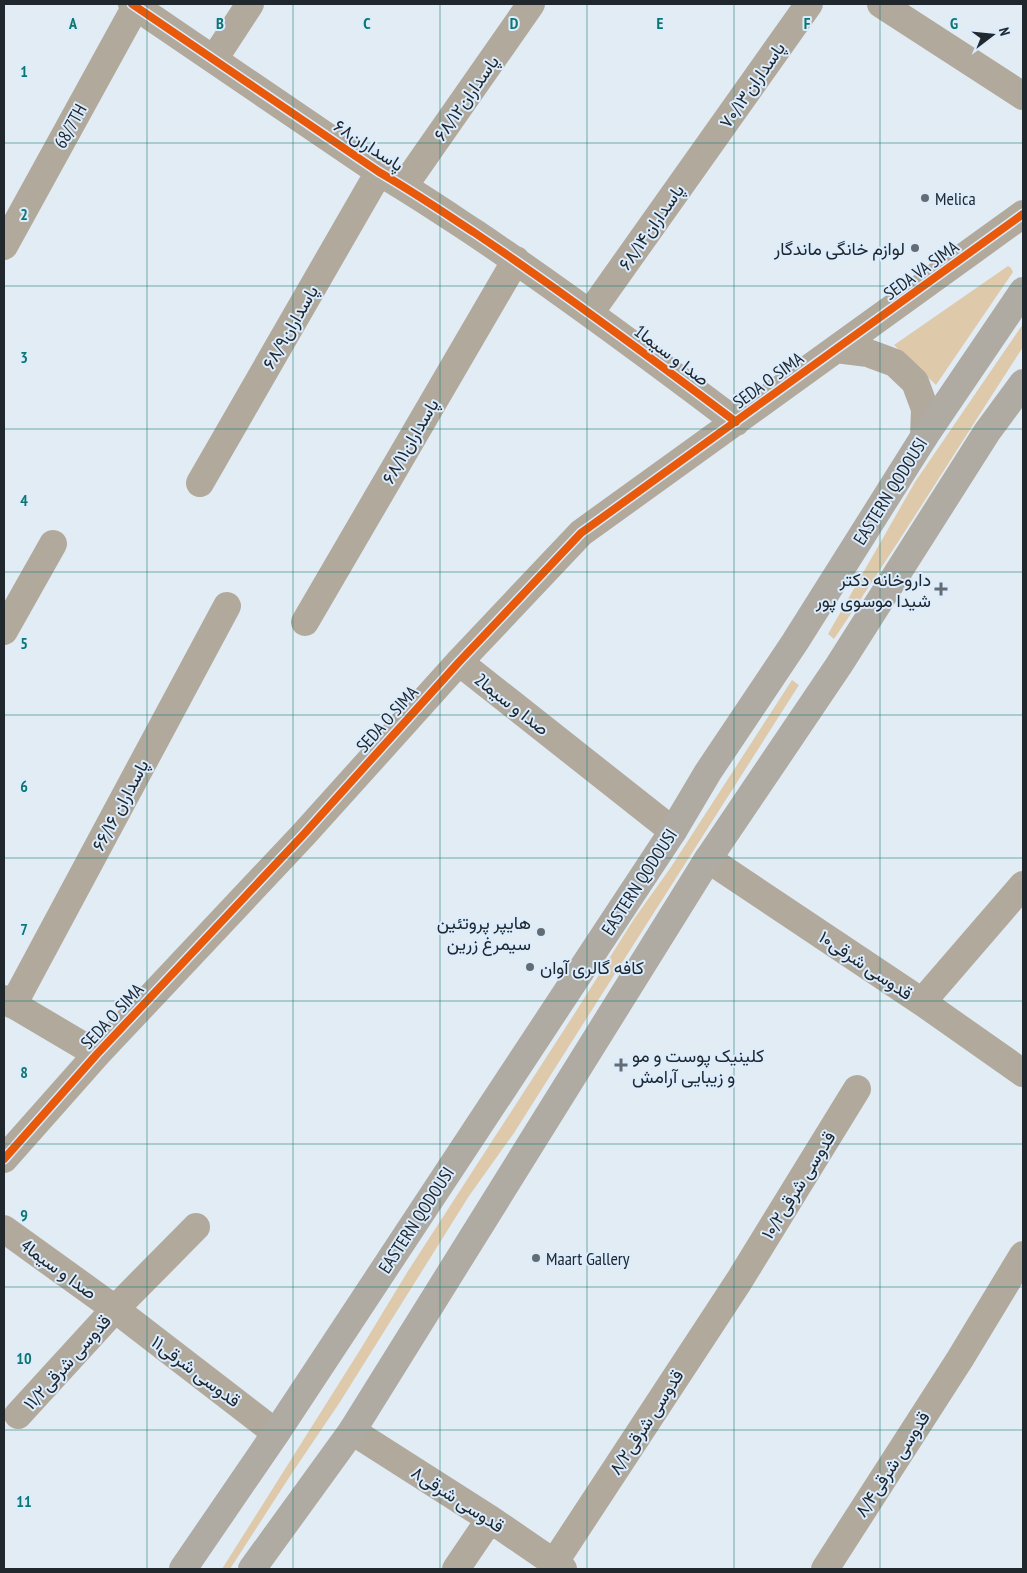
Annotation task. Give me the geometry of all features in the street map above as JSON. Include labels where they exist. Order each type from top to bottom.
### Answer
[{"type":"main road","name":"EASTERN QODOUSI","points":[[183,1569],[276,1433],[673,831],[708,772],[795,642],[924,437],[1023,291]]},
{"type":"main road","points":[[252,1569],[352,1431],[708,859],[839,665],[987,432],[1023,383]]},
{"type":"street","points":[[214,59],[250,4]]},
{"type":"street","name":"پاسداران۷۰/۱۳","points":[[711,142],[809,4]]},
{"type":"street","points":[[883,4],[1023,96]]},
{"type":"street","name":"پاسداران۶۸","points":[[134,5],[379,172],[404,186],[516,260],[590,313]]},
{"type":"street","name":"68/7TH","points":[[4,246],[134,5]]},
{"type":"street","name":"پاسداران۶۸/۱۲","points":[[404,186],[529,7]]},
{"type":"street","name":"پاسداران۶۸/۱۴","points":[[590,313],[711,142]]},
{"type":"street","name":"پاسداران۶۸/۹","points":[[200,483],[379,172]]},
{"type":"street","name":"SEDA VA SIMA","points":[[836,349],[1023,214]]},
{"type":"street","name":"پاسداران۶۸/۱۱","points":[[305,622],[516,260]]},
{"type":"street","name":"1صدا و سیما","points":[[590,313],[736,422]]},
{"type":"street","points":[[836,349],[868,353],[894,363],[915,382],[925,409],[924,437]]},
{"type":"street","name":"SEDA O SIMA","points":[[4,1159],[97,1054],[304,834],[459,662],[581,534],[836,349]]},
{"type":"street","points":[[4,631],[53,544]]},
{"type":"street","name":"پاسداران ۶۶/۱۶","points":[[8,1002],[227,606]]},
{"type":"street","name":"2صدا و سیما","points":[[459,662],[673,831]]},
{"type":"street","name":"قدوسی شرقی۱۰","points":[[708,859],[922,1002],[1023,1073]]},
{"type":"street","points":[[922,1002],[1023,885]]},
{"type":"street","points":[[8,1002],[97,1054]]},
{"type":"street","name":"قدوسی شرقی۱۰/۲","points":[[739,1281],[856,1089]]},
{"type":"street","name":"قدوسی شرقی۱۱/۲","points":[[18,1415],[115,1309],[196,1227]]},
{"type":"street","name":"4صدا و سیما","points":[[4,1228],[115,1309]]},
{"type":"street","name":"قدوسی شرقی۸/۴","points":[[825,1569],[960,1359],[1023,1255]]},
{"type":"street","name":"قدوسی شرقی۸/۲","points":[[558,1566],[739,1281]]},
{"type":"street","name":"قدوسی شرقی۱۱","points":[[115,1309],[276,1433]]},
{"type":"street","name":"قدوسی شرقی۸","points":[[352,1431],[490,1519],[558,1566]]},
{"type":"street","points":[[456,1569],[490,1519]]},
{"type":"shaded area","points":[[1008,266],[1013,272],[936,385],[894,345]]},
{"type":"shaded area","points":[[1023,324],[1023,347],[834,639],[828,634],[915,482]]},
{"type":"shaded area","points":[[792,680],[799,685],[514,1133],[469,1196],[340,1402],[230,1569],[222,1569],[408,1271],[634,919],[671,867]]},
{"type":"cycle path","points":[[132,4],[379,172],[475,233],[607,326],[736,422]]},
{"type":"cycle path","points":[[4,1159],[97,1054],[304,834],[459,662],[581,533],[1023,214]]},
{"type":"place","name":"Melica","points":[[925,198]]},
{"type":"place","name":"لوازم خانگی ماندگار","points":[[915,248]]},
{"type":"place","name":"داروخانه دکتر شیدا موسوی پور","points":[[941,589]]},
{"type":"place","name":"هایپر پروتئین سیمرغ زرین","points":[[541,932]]},
{"type":"place","name":"کافه گالری آوان","points":[[530,967]]},
{"type":"place","name":"کلینیک پوست و مو و زیبایی آرامش","points":[[621,1065]]},
{"type":"place","name":"Maart Gallery","points":[[536,1258]]}]
